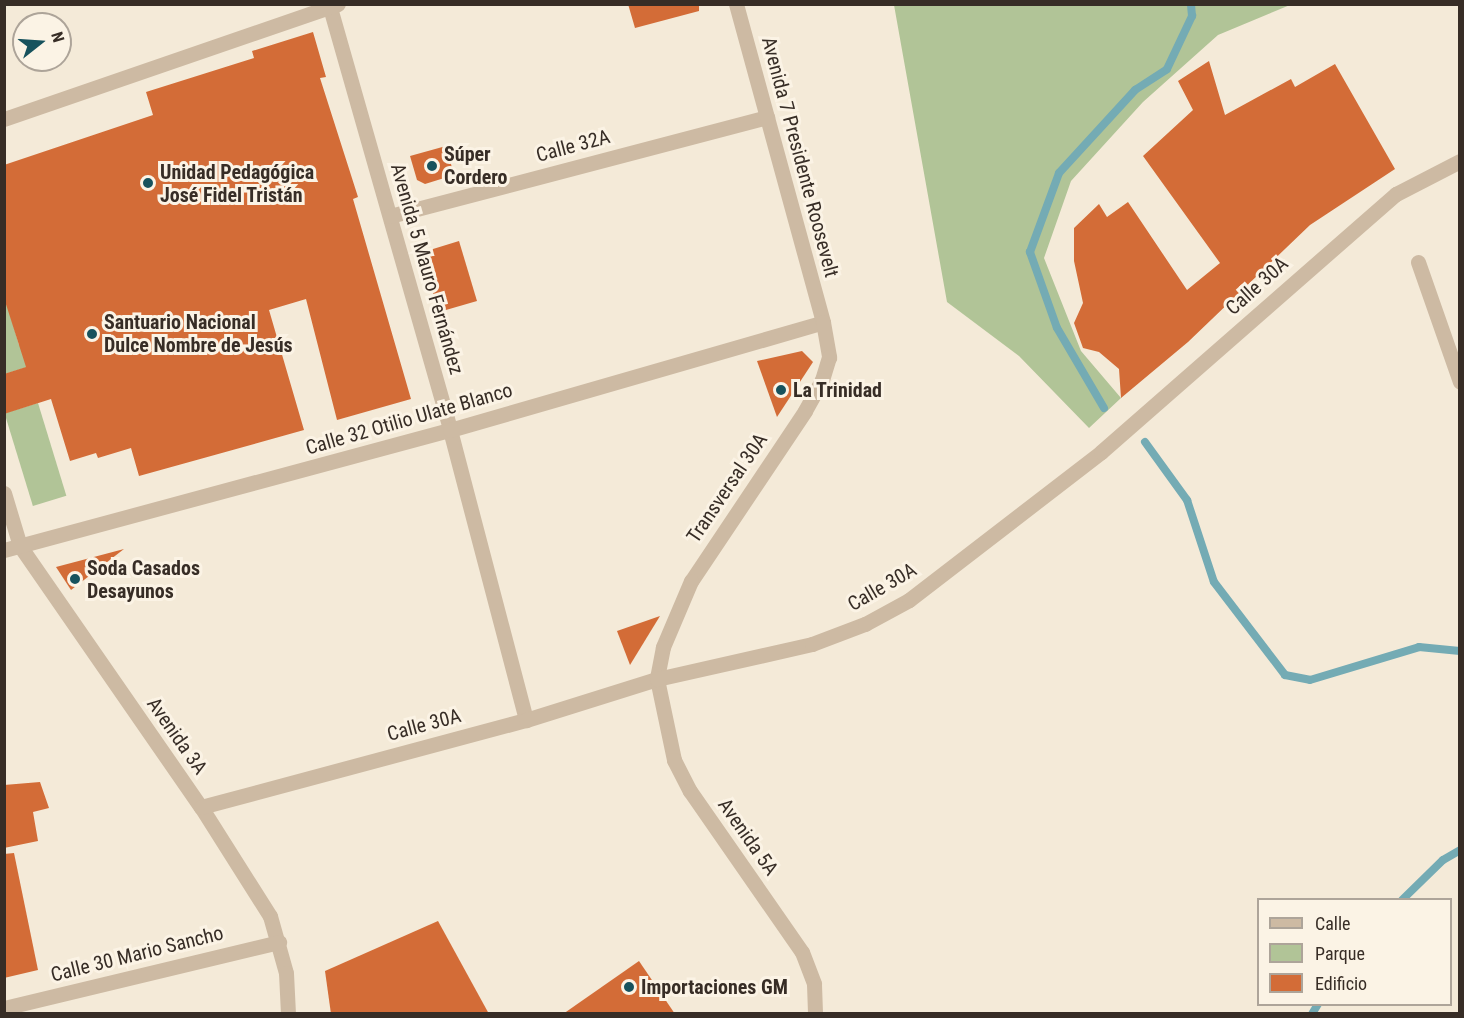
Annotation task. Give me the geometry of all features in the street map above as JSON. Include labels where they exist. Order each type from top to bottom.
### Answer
[{"type":"street","name":"Avenida 7 Presidente Roosevelt","points":[[736,4],[823,322]]},
{"type":"street","points":[[4,119],[332,5]]},
{"type":"street","name":"Avenida 5 Mauro Fernández","points":[[332,5],[450,430],[526,720]]},
{"type":"street","name":"Calle 32A","points":[[390,216],[767,117]]},
{"type":"street","name":"Calle 30A","points":[[201,807],[526,720],[657,679],[812,644],[865,624],[909,600],[1101,453],[1396,194],[1460,161]]},
{"type":"street","points":[[1418,262],[1460,382]]},
{"type":"street","name":"Calle 32 Otilio Ulate Blanco","points":[[12,548],[450,430],[823,322]]},
{"type":"street","name":"Transversal 30A","points":[[657,679],[663,647],[691,581],[822,380],[829,357],[823,322]]},
{"type":"street","name":"Avenida 3A","points":[[4,493],[12,548],[201,807],[270,916],[286,973],[288,1014]]},
{"type":"street","name":"Avenida 5A","points":[[657,679],[674,760],[690,791],[802,952],[814,984],[815,1014]]},
{"type":"street","name":"Calle 30 Mario Sancho","points":[[4,1008],[279,942]]},
{"type":"green space","points":[[894,5],[1290,5],[1218,35],[1143,102],[1071,181],[1044,258],[1081,351],[1121,398],[1089,428],[1019,356],[947,302]]},
{"type":"green space","points":[[5,297],[19,345],[43,362],[5,374]]},
{"type":"green space","points":[[38,403],[66,496],[33,506],[5,413]]},
{"type":"building","points":[[628,4],[699,4],[699,11],[635,28]]},
{"type":"building","points":[[313,32],[326,77],[320,78],[358,197],[353,199],[411,399],[337,420],[306,299],[269,310],[304,430],[139,476],[131,448],[98,458],[96,453],[70,461],[51,399],[4,414],[4,374],[26,367],[4,298],[4,165],[153,115],[146,92],[254,58],[252,51]]},
{"type":"building","points":[[1209,61],[1225,115],[1291,79],[1295,87],[1335,64],[1395,169],[1310,225],[1188,342],[1121,398],[1119,369],[1099,352],[1083,348],[1074,323],[1083,303],[1074,261],[1074,228],[1099,204],[1107,217],[1128,202],[1187,290],[1220,263],[1143,156],[1193,110],[1178,81]]},
{"type":"building","name":"Súper Cordero","points":[[446,146],[454,175],[425,184],[417,180],[410,156]]},
{"type":"building","points":[[459,241],[477,301],[439,312],[423,260],[433,249]]},
{"type":"building","name":"La Trinidad","points":[[802,351],[813,362],[777,417],[757,361]]},
{"type":"building","name":"Soda Casados Desayunos","points":[[124,549],[71,590],[56,567]]},
{"type":"building","points":[[660,616],[630,665],[617,631]]},
{"type":"building","points":[[40,782],[49,808],[33,812],[38,841],[4,848],[4,785]]},
{"type":"building","points":[[14,853],[38,970],[4,978],[4,854]]},
{"type":"building","points":[[438,921],[489,1014],[331,1014],[325,971]]},
{"type":"building","name":"Importaciones GM","points":[[639,961],[675,1014],[563,1014]]},
{"type":"waterway","points":[[1104,408],[1057,328],[1030,252],[1059,173],[1135,90],[1167,69],[1192,16],[1191,4]]},
{"type":"waterway","points":[[1145,442],[1187,500],[1214,582],[1285,675],[1310,680],[1419,647],[1460,651]]},
{"type":"waterway","points":[[1404,898],[1443,860],[1460,850]]},
{"type":"waterway","points":[[1312,1014],[1317,1006]]},
{"type":"place","name":"Súper Cordero","points":[[432,166]]},
{"type":"place","name":"Unidad Pedagógica José Fidel Tristán","points":[[148,183]]},
{"type":"place","name":"Santuario Nacional Dulce Nombre de Jesús","points":[[92,334]]},
{"type":"place","name":"La Trinidad","points":[[781,390]]},
{"type":"place","name":"Soda Casados Desayunos","points":[[75,579]]},
{"type":"place","name":"Importaciones GM","points":[[629,987]]}]
